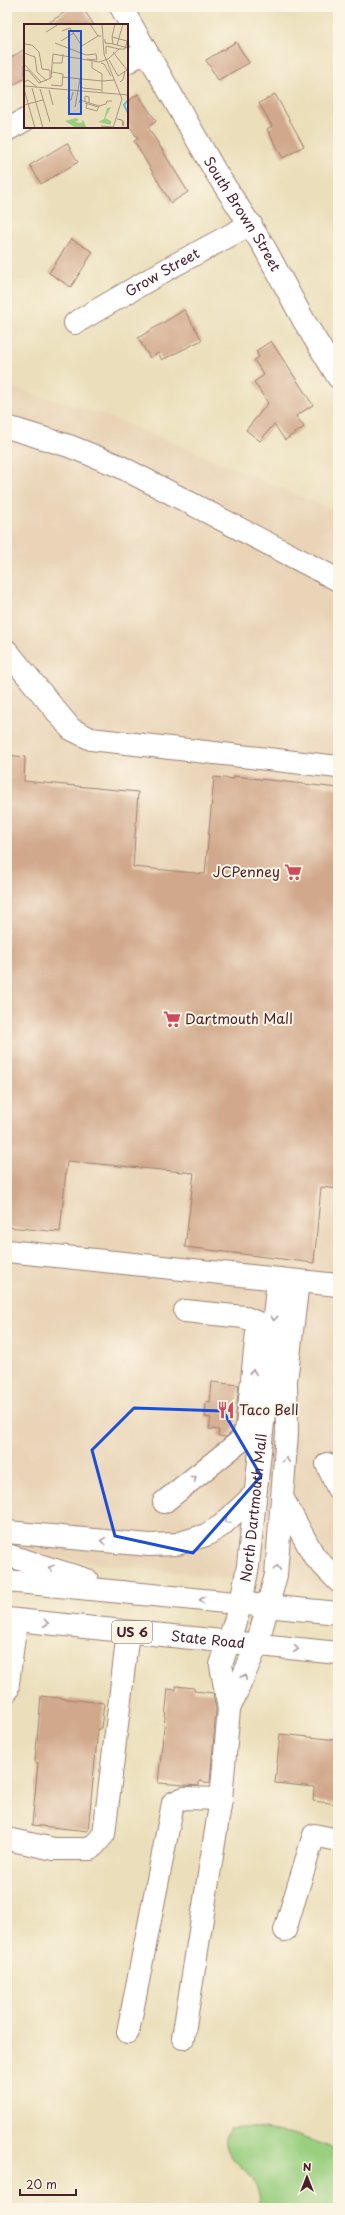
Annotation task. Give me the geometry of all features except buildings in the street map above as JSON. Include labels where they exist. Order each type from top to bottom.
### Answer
[{"type":"main road","name":"South Brown Street","points":[[121,7],[126,24]]},
{"type":"main road","name":"South Brown Street","points":[[128,30],[136,57],[251,224],[320,349],[338,377]]},
{"type":"main road","points":[[7,130],[24,121]]},
{"type":"main road","name":"Grow Street","points":[[75,323],[171,267],[251,224]]},
{"type":"main road","points":[[7,427],[69,446],[119,466],[338,580]]},
{"type":"main road","points":[[7,651],[65,723],[71,729],[85,737],[115,743],[338,767]]},
{"type":"main road","points":[[7,1251],[338,1285]]},
{"type":"main road","name":"North Dartmouth Mall","points":[[229,1709],[221,1665],[241,1603],[248,1566],[255,1494],[288,1280]]},
{"type":"main road","name":"North Dartmouth Mall","points":[[229,1709],[257,1645],[269,1606],[276,1575],[288,1433],[286,1380],[288,1280]]},
{"type":"main road","points":[[164,1502],[243,1439],[247,1426],[258,1323],[244,1317],[185,1311]]},
{"type":"main road","points":[[327,1464],[338,1488]]},
{"type":"main road","points":[[7,1532],[149,1545],[177,1544],[206,1535],[221,1526],[255,1494]]},
{"type":"main road","points":[[283,1499],[314,1556],[338,1581]]},
{"type":"main road","points":[[7,1555],[128,1592]]},
{"type":"main road","points":[[7,1581],[338,1613]]},
{"type":"main road","points":[[8,1682],[11,1620]]},
{"type":"main road","name":"State Road","points":[[11,1620],[338,1653]]},
{"type":"main road","points":[[7,1839],[54,1849],[90,1849],[104,1834],[128,1632]]},
{"type":"main road","points":[[183,2038],[221,1798],[229,1709]]},
{"type":"main road","points":[[128,2032],[173,1803],[184,1798],[221,1798]]},
{"type":"main road","points":[[285,1930],[314,1834],[338,1840]]},
{"type":"highlighted area","points":[[134,1408],[223,1411],[261,1476],[193,1553],[115,1536],[92,1450]]},
{"type":"shaded area","name":"Dartmouth Mall","points":[[7,386],[111,417],[338,512],[338,1592],[7,1552]]},
{"type":"green space","points":[[252,2127],[293,2134],[338,2150],[338,2208],[261,2208],[255,2184],[230,2154],[226,2139],[229,2129]]},
{"type":"place","name":"JCPenney","points":[[293,872]]},
{"type":"place","name":"Dartmouth Mall","points":[[172,1019]]},
{"type":"place","name":"Taco Bell","points":[[226,1410]]}]
